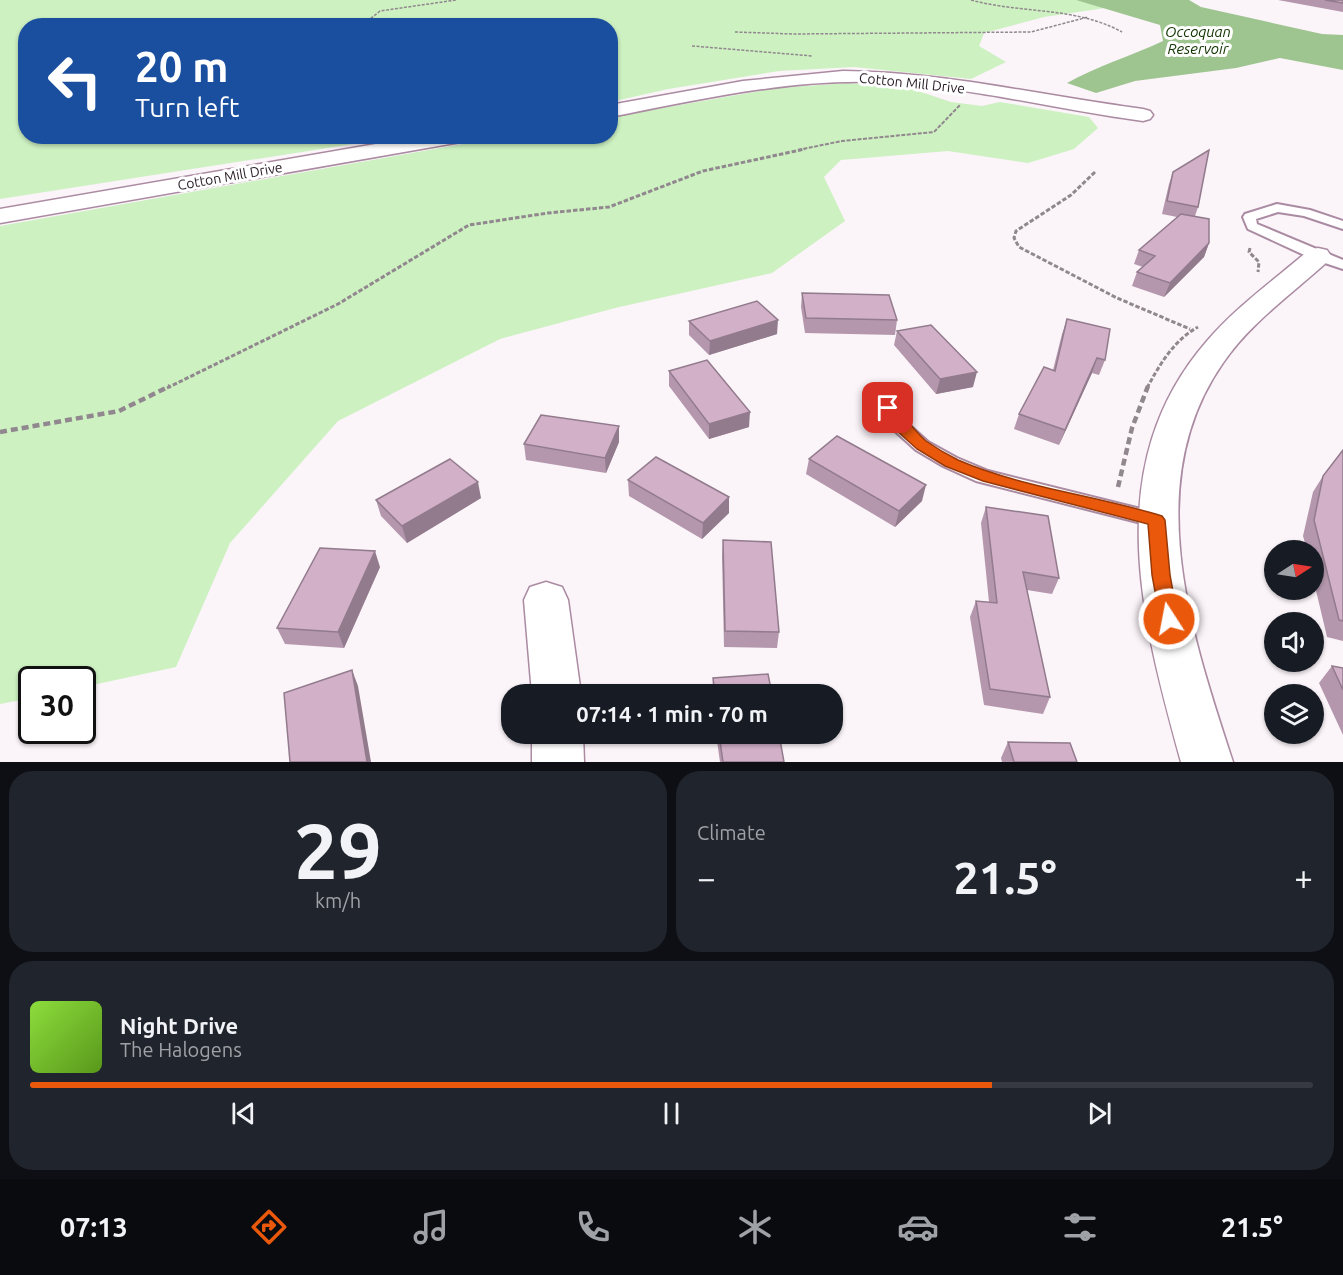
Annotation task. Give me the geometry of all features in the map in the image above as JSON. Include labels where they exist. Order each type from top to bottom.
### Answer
[{"type":"street","name":"Cotton Mill Drive","points":[[618,110],[755,85],[826,78],[896,78],[1090,109],[1143,115]]},
{"type":"street","name":"Cotton Mill Drive","points":[[0,216],[415,144]]},
{"type":"street","points":[[1207,762],[1178,663],[1161,575],[1156,520],[1158,480],[1163,456],[1182,405],[1206,363],[1235,329],[1330,261]]},
{"type":"street","points":[[546,600],[556,684]]},
{"type":"street","points":[[558,744],[558,762]]},
{"type":"lane","points":[[1330,261],[1252,226],[1249,217],[1277,208],[1315,215],[1343,225]]},
{"type":"lane","points":[[888,408],[902,427],[922,446],[950,462],[983,476],[1156,520]]},
{"type":"path","points":[[371,18],[380,11],[456,0]]},
{"type":"path","points":[[971,0],[1088,17],[1107,23],[1122,32]]},
{"type":"path","points":[[735,32],[794,34],[1032,32],[1088,17]]},
{"type":"path","points":[[0,432],[119,411],[338,304],[469,225],[548,213],[609,207],[704,171],[842,141],[934,132],[959,108],[972,89]]},
{"type":"path","points":[[1095,172],[1071,195],[1016,231],[1014,238],[1018,247],[1117,298],[1190,329]]},
{"type":"shaded area","points":[[0,0],[1076,0],[1105,8],[1044,17],[984,33],[979,46],[1006,62],[971,79],[854,67],[779,71],[668,89],[618,100],[618,18],[18,18],[18,144],[353,144],[0,199]]},
{"type":"shaded area","points":[[849,83],[909,88],[951,102],[982,106],[1000,102],[1089,117],[1098,128],[1074,149],[1028,163],[948,151],[841,160],[824,177],[845,221],[772,273],[615,308],[500,339],[338,421],[230,543],[176,667],[96,684],[96,666],[18,666],[18,701],[0,704],[0,226],[463,144],[618,144],[618,116],[777,88]]},
{"type":"water","name":"Occoquan Reservoir","points":[[1076,0],[1189,0],[1201,7],[1322,34],[1343,35],[1343,70],[1280,58],[1236,68],[1135,81],[1096,93],[1067,83],[1163,41],[1160,25]]},
{"type":"building","points":[[1325,0],[1343,0],[1343,3]]},
{"type":"building","points":[[1209,150],[1198,207],[1167,201],[1173,172]]},
{"type":"building","points":[[1181,214],[1209,219],[1209,243],[1170,283],[1137,272],[1155,256],[1139,250]]},
{"type":"building","points":[[802,293],[889,295],[897,320],[806,318]]},
{"type":"building","points":[[757,301],[778,320],[710,341],[689,321]]},
{"type":"building","points":[[1067,319],[1110,329],[1105,360],[1097,358],[1065,430],[1019,414],[1044,367],[1055,371]]},
{"type":"building","points":[[931,325],[977,372],[940,379],[897,331]]},
{"type":"building","points":[[707,360],[750,412],[709,424],[669,371]]},
{"type":"building","points":[[541,415],[619,426],[605,458],[524,444]]},
{"type":"building","points":[[837,436],[926,485],[899,511],[809,459]]},
{"type":"building","points":[[1343,450],[1343,621],[1339,620],[1324,560],[1324,540],[1319,540],[1314,520],[1323,476]]},
{"type":"building","points":[[656,457],[729,497],[703,523],[628,480]]},
{"type":"building","points":[[450,459],[478,482],[402,526],[376,500]]},
{"type":"building","points":[[986,507],[1048,516],[1059,578],[1023,572],[1050,697],[990,689],[976,601],[997,603]]},
{"type":"building","points":[[723,540],[771,542],[779,632],[725,631]]},
{"type":"building","points":[[320,548],[375,551],[338,632],[277,628]]},
{"type":"building","points":[[1332,666],[1343,668],[1343,690]]},
{"type":"building","points":[[352,670],[367,762],[290,762],[284,693]]},
{"type":"building","points":[[768,674],[770,684],[714,684],[713,678]]},
{"type":"building","points":[[1008,742],[1070,743],[1077,762],[1014,762]]},
{"type":"building","points":[[720,744],[781,744],[784,762],[723,762]]},
{"type":"route","points":[[888,408],[902,427],[922,446],[950,462],[983,476],[1156,520],[1161,575],[1169,619]]}]
